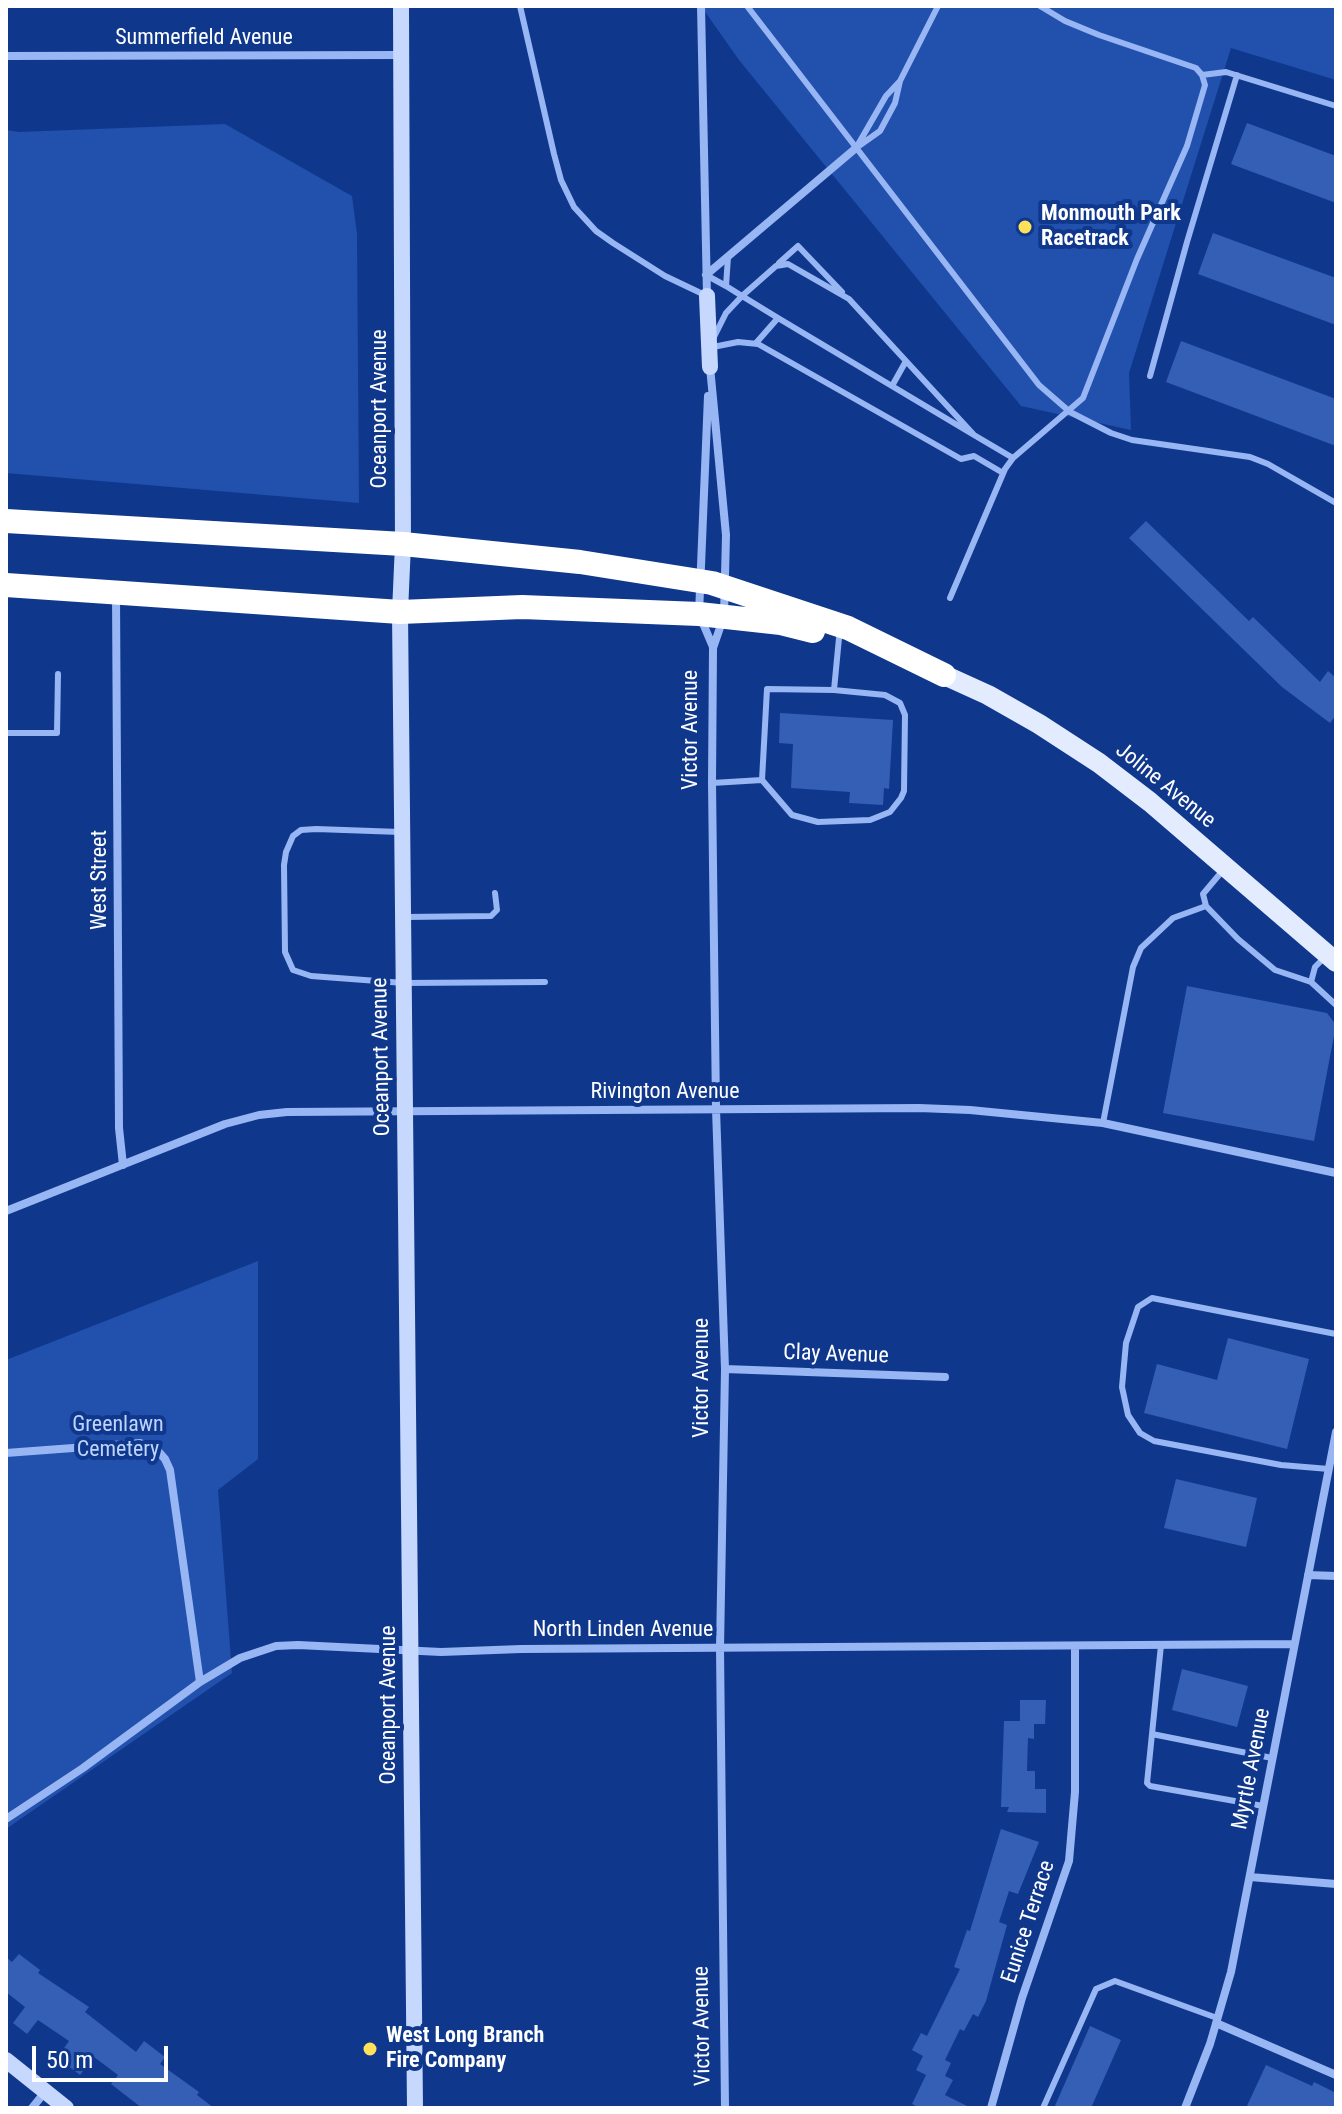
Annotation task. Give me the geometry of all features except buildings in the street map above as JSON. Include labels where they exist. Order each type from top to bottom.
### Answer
[{"type":"highway","points":[[6,521],[403,544],[580,562],[712,584],[848,628],[944,675]]},
{"type":"highway","points":[[6,585],[400,612],[522,607],[712,615],[781,623],[839,638],[944,675]]},
{"type":"main road","name":"Joline Avenue","points":[[944,675],[988,695],[1099,763],[1150,802],[1333,959]]},
{"type":"street","name":"Oceanport Avenue","points":[[401,6],[403,544],[400,612],[415,2108]]},
{"type":"street","name":"Victor Avenue","points":[[701,6],[709,348],[726,535],[712,584],[716,1109],[725,1369],[720,1648],[725,2108]]},
{"type":"street","name":"Summerfield Avenue","points":[[6,56],[401,55]]},
{"type":"street","points":[[706,275],[856,148]]},
{"type":"street","name":"Victor Avenue","points":[[710,367],[713,648]]},
{"type":"street","name":"West Street","points":[[116,594],[119,1128],[123,1165]]},
{"type":"street","name":"Rivington Avenue","points":[[6,1211],[225,1124],[287,1112],[931,1109],[1027,1114],[1103,1123],[1336,1173]]},
{"type":"street","name":"Clay Avenue","points":[[725,1369],[945,1377]]},
{"type":"street","name":"Myrtle Avenue","points":[[1185,2108],[1231,1972],[1336,1432]]},
{"type":"street","points":[[6,1453],[140,1443],[157,1450],[165,1459],[170,1470],[200,1682]]},
{"type":"street","points":[[1308,1575],[1336,1576]]},
{"type":"street","name":"North Linden Avenue","points":[[6,1819],[83,1768],[200,1682],[240,1658],[276,1646],[441,1652],[1293,1644]]},
{"type":"street","name":"Eunice Terrace","points":[[991,2108],[1022,1998],[1069,1861],[1075,1792],[1075,1647]]},
{"type":"street","points":[[1250,1877],[1336,1884]]},
{"type":"street","points":[[1217,2020],[1336,2075]]},
{"type":"street","points":[[6,2060],[66,2108]]},
{"type":"street","points":[[32,2108],[45,2092]]},
{"type":"lane","points":[[520,6],[557,167],[574,207],[596,231],[613,243],[665,276],[707,296]]},
{"type":"lane","points":[[692,6],[701,17]]},
{"type":"lane","points":[[747,6],[1039,385],[1070,412],[1132,440],[1250,457],[1336,503]]},
{"type":"lane","points":[[856,148],[894,92],[938,6]]},
{"type":"lane","points":[[950,598],[1003,473],[1013,458],[1083,398],[1137,259],[1187,146],[1205,85],[1202,75],[1189,64],[1099,35],[1065,21],[1040,6]]},
{"type":"lane","points":[[1202,75],[1226,72],[1336,106]]},
{"type":"lane","points":[[1150,376],[1237,75]]},
{"type":"lane","points":[[856,148],[880,131],[895,103],[894,92]]},
{"type":"lane","points":[[709,348],[726,313],[798,246],[974,435]]},
{"type":"lane","points":[[726,286],[728,257]]},
{"type":"lane","points":[[776,266],[794,266],[849,299]]},
{"type":"lane","points":[[706,275],[1013,458]]},
{"type":"lane","points":[[756,343],[778,318]]},
{"type":"lane","points":[[709,348],[738,342],[756,343],[961,459],[974,456],[1003,473]]},
{"type":"lane","points":[[892,386],[906,361]]},
{"type":"lane","points":[[974,456],[983,441]]},
{"type":"lane","points":[[834,690],[839,638]]},
{"type":"lane","points":[[6,733],[57,733],[58,674]]},
{"type":"lane","points":[[767,689],[834,690],[885,695],[900,703],[905,715],[904,791],[890,812],[870,820],[818,822],[792,815],[762,780],[767,689]]},
{"type":"lane","points":[[712,783],[762,780]]},
{"type":"lane","points":[[402,832],[316,829],[297,832],[289,841],[284,919],[287,960],[293,970],[301,974],[404,983],[545,982]]},
{"type":"lane","points":[[1227,867],[1203,894],[1206,906],[1238,939],[1275,970],[1311,982],[1336,1005]]},
{"type":"lane","points":[[403,917],[468,919],[491,916],[497,910],[495,893]]},
{"type":"lane","points":[[1103,1123],[1133,967],[1141,948],[1173,918],[1206,906]]},
{"type":"lane","points":[[1311,982],[1315,967],[1333,959]]},
{"type":"lane","points":[[1329,1469],[1281,1465],[1154,1441],[1140,1433],[1128,1415],[1122,1387],[1126,1343],[1138,1307],[1152,1298],[1336,1334]]},
{"type":"lane","points":[[1161,1645],[1147,1783],[1263,1806]]},
{"type":"lane","points":[[1152,1734],[1272,1758]]},
{"type":"lane","points":[[1043,2108],[1096,1989],[1115,1981],[1217,2020]]},
{"type":"green space","name":"Monmouth Park Racetrack","points":[[701,6],[1336,6],[1336,80],[1231,48],[1129,373],[1131,430],[1021,406],[739,60]]},
{"type":"green space","points":[[225,124],[352,196],[357,234],[359,503],[6,473],[6,130]]},
{"type":"green space","name":"Greenlawn Cemetery","points":[[258,1261],[258,1459],[218,1490],[232,1673],[6,1829],[6,1360]]},
{"type":"place","name":"Monmouth Park Racetrack","points":[[1025,227]]},
{"type":"place","name":"West Long Branch Fire Company","points":[[370,2049]]}]
